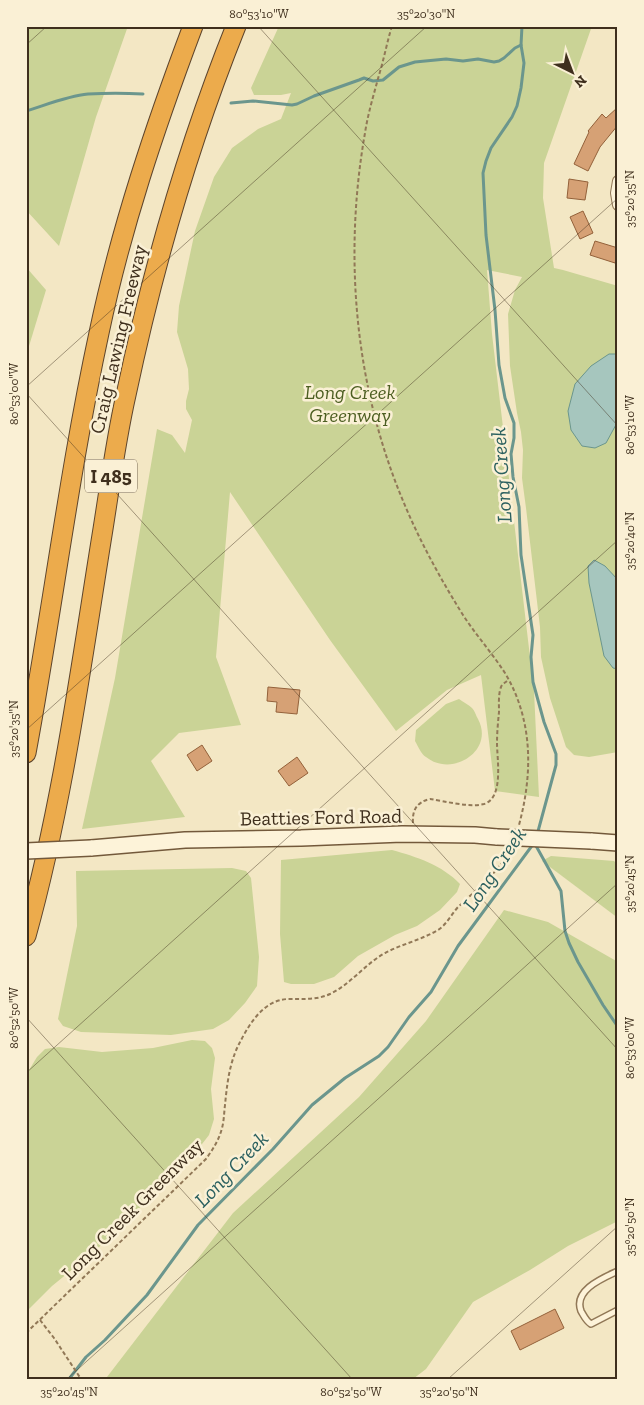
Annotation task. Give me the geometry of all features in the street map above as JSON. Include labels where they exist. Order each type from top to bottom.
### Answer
[{"type":"highway","name":"Craig Lawing Freeway","points":[[26,753],[78,434],[99,331],[121,240],[148,151],[193,26]]},
{"type":"highway","name":"Craig Lawing Freeway","points":[[26,936],[46,857],[66,758],[125,396],[147,302],[192,149],[225,52],[236,26]]},
{"type":"main road","name":"Beatties Ford Road","points":[[26,851],[185,840],[381,835],[475,835],[618,843]]},
{"type":"street","points":[[618,181],[616,192],[618,205]]},
{"type":"lane","points":[[618,1271],[589,1287],[579,1302],[583,1315],[591,1324],[618,1310]]},
{"type":"path","points":[[392,26],[372,97],[362,149],[356,201],[354,264],[357,319],[363,360],[381,438],[392,472],[424,547],[464,615],[509,680],[522,713],[529,744],[527,787],[518,828]]},
{"type":"path","points":[[414,835],[412,817],[414,810],[425,800],[477,805],[488,802],[494,794],[498,773],[499,700],[502,685],[509,680]]},
{"type":"path","name":"Long Creek Greenway","points":[[26,1333],[196,1170],[213,1149],[222,1126],[232,1061],[252,1023],[262,1010],[276,1001],[285,999],[326,996],[343,986],[384,953],[438,930],[458,907],[490,878],[510,849]]},
{"type":"path","points":[[40,1320],[80,1379]]},
{"type":"green space","points":[[26,26],[128,26],[96,117],[59,246],[26,210]]},
{"type":"green space","name":"Long Creek Greenway","points":[[279,26],[592,26],[544,163],[543,198],[554,268],[618,286],[618,752],[589,757],[574,755],[566,747],[550,698],[541,657],[540,627],[522,478],[523,450],[510,366],[508,314],[515,290],[522,277],[487,270],[492,334],[534,691],[539,797],[495,791],[481,675],[447,690],[396,731],[330,640],[230,492],[216,657],[241,725],[179,733],[151,761],[185,817],[82,829],[115,678],[157,429],[172,435],[185,453],[192,420],[186,409],[189,389],[188,369],[177,332],[179,306],[195,231],[214,177],[232,148],[258,129],[281,119],[291,93],[254,95],[251,88]]},
{"type":"green space","points":[[26,267],[46,290],[26,356]]},
{"type":"green space","points":[[459,699],[475,712],[482,731],[481,741],[476,751],[458,763],[436,763],[421,752],[415,741],[416,730],[446,704]]},
{"type":"green space","points":[[392,850],[420,859],[453,877],[460,884],[457,892],[440,910],[417,926],[395,935],[358,956],[334,977],[314,984],[291,984],[284,982],[280,934],[281,860]]},
{"type":"green space","points":[[551,856],[614,861],[618,865],[618,918],[542,861]]},
{"type":"green space","points":[[232,868],[246,871],[251,878],[259,957],[257,986],[245,1003],[229,1020],[213,1029],[171,1035],[81,1032],[63,1026],[58,1019],[77,926],[76,871]]},
{"type":"green space","points":[[504,910],[548,922],[618,962],[618,1221],[568,1246],[473,1302],[426,1369],[413,1379],[107,1379],[233,1213],[359,1097],[426,1021]]},
{"type":"green space","points":[[192,1040],[205,1041],[212,1048],[215,1058],[211,1089],[214,1119],[209,1135],[192,1157],[95,1251],[52,1286],[26,1312],[26,1075],[37,1057],[45,1049],[59,1047],[102,1052],[153,1048]]},
{"type":"water","points":[[609,354],[618,354],[618,421],[606,443],[595,448],[582,446],[571,430],[568,411],[575,384],[591,366]]},
{"type":"water","points":[[594,560],[605,566],[618,580],[618,669],[613,668],[604,656],[589,583],[588,566]]},
{"type":"building","points":[[618,107],[618,125],[600,147],[588,171],[574,164],[588,131],[602,114],[606,118]]},
{"type":"building","points":[[569,179],[588,182],[585,200],[567,198]]},
{"type":"building","points":[[583,211],[593,233],[580,239],[570,217]]},
{"type":"building","points":[[595,241],[618,248],[615,263],[590,255]]},
{"type":"building","points":[[268,687],[300,690],[297,714],[276,712],[277,702],[267,701]]},
{"type":"building","points":[[202,745],[212,761],[197,771],[187,755]]},
{"type":"building","points":[[297,757],[308,773],[289,786],[278,771]]},
{"type":"building","points":[[555,1309],[564,1328],[520,1350],[511,1331]]},
{"type":"waterway","name":"Long Creek","points":[[522,26],[521,45],[524,63],[517,106],[512,117],[491,148],[483,173],[486,235],[499,365],[505,398],[514,423],[511,454],[519,507],[521,555],[533,635],[531,657],[533,682],[544,722],[556,754],[556,765],[537,835]]},
{"type":"waterway","points":[[231,103],[253,101],[292,105],[364,78],[373,81],[383,80],[399,67],[415,62],[446,59],[463,61],[478,59],[494,62],[504,58],[521,45]]},
{"type":"waterway","points":[[26,111],[80,95],[109,93],[143,94]]},
{"type":"waterway","name":"Long Creek","points":[[69,1379],[86,1357],[105,1340],[147,1295],[198,1225],[273,1149],[312,1105],[345,1078],[379,1056],[388,1047],[409,1017],[431,992],[458,946],[534,843]]},
{"type":"waterway","points":[[535,844],[561,891],[565,931],[569,943],[603,1005],[618,1027]]}]
